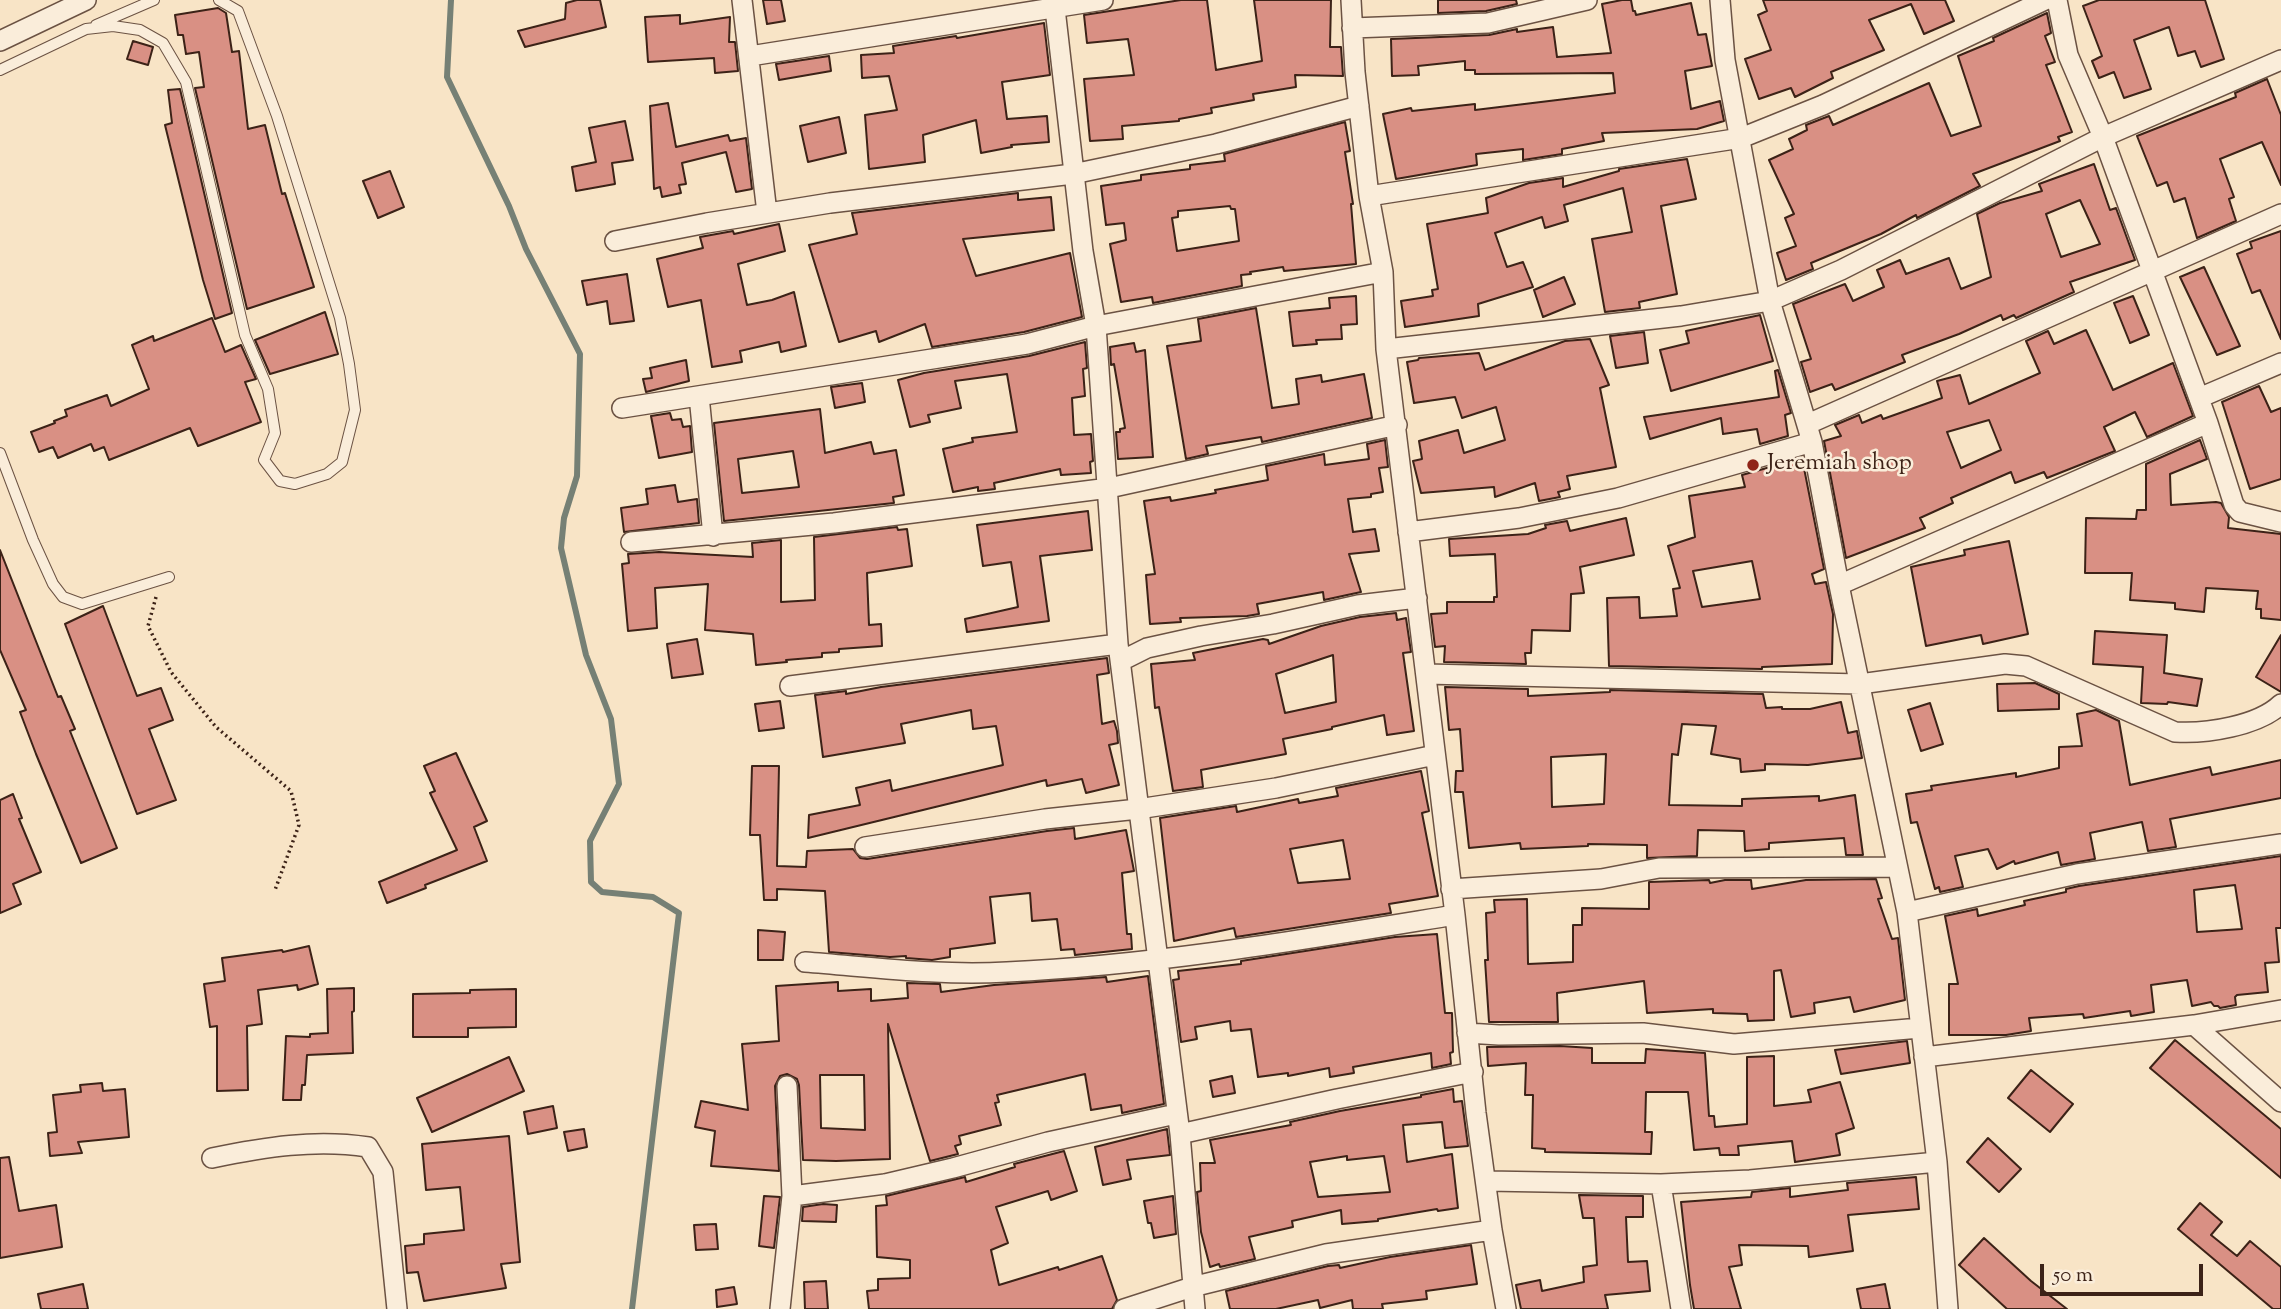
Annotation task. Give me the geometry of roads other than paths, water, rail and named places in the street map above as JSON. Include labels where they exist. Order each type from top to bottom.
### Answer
[{"type":"street","points":[[0,41],[86,0]]},
{"type":"street","points":[[742,0],[767,213]]},
{"type":"street","points":[[750,56],[1054,4],[1102,0]]},
{"type":"street","points":[[1351,0],[1359,106],[1383,272],[1386,349],[1455,915],[1476,1113],[1506,1309]]},
{"type":"street","points":[[1352,28],[1488,23],[1587,0]]},
{"type":"street","points":[[1720,0],[1725,60],[1770,302],[1810,433],[1907,912],[1937,1162],[1948,1309]]},
{"type":"street","points":[[1370,196],[1741,138],[1823,105],[2045,0]]},
{"type":"street","points":[[2057,0],[2068,55],[2103,137],[2208,423],[2234,505],[2240,512],[2281,522]]},
{"type":"street","points":[[1054,4],[1073,174],[1096,326],[1119,652],[1178,1124],[1195,1309]]},
{"type":"street","points":[[1386,349],[1681,316],[1770,302],[1841,270],[2103,137],[2281,60]]},
{"type":"street","points":[[615,241],[767,213],[1073,174],[1216,144],[1359,106]]},
{"type":"street","points":[[1408,532],[1519,518],[1618,498],[1810,433],[2151,271],[2281,214]]},
{"type":"street","points":[[622,408],[1027,344],[1096,326],[1383,272]]},
{"type":"street","points":[[2199,398],[2281,363]]},
{"type":"street","points":[[699,396],[713,536]]},
{"type":"street","points":[[1839,586],[2208,423]]},
{"type":"street","points":[[631,542],[713,536],[1109,488],[1397,425]]},
{"type":"street","points":[[790,686],[1119,652],[1273,624],[1358,604],[1417,598]]},
{"type":"street","points":[[1426,674],[1860,684],[2006,664],[2026,666],[2175,732],[2195,733],[2258,720],[2272,713],[2281,704]]},
{"type":"street","points":[[866,847],[1045,819],[1276,788],[1435,755]]},
{"type":"street","points":[[1907,912],[2077,874],[2281,844]]},
{"type":"street","points":[[1451,890],[1601,879],[1659,868],[1897,867]]},
{"type":"street","points":[[805,962],[960,973],[1006,972],[1158,960],[1455,915]]},
{"type":"street","points":[[1924,1057],[2194,1025],[2281,1010]]},
{"type":"street","points":[[2194,1025],[2281,1102]]},
{"type":"street","points":[[1467,1033],[1643,1033],[1734,1044],[1920,1028]]},
{"type":"street","points":[[792,1196],[885,1184],[1048,1142],[1337,1099],[1473,1072]]},
{"type":"street","points":[[780,1309],[792,1196],[787,1086]]},
{"type":"street","points":[[212,1158],[300,1143],[337,1142],[368,1146],[383,1172],[397,1309]]},
{"type":"street","points":[[1487,1181],[1661,1184],[1750,1180],[1937,1162]]},
{"type":"street","points":[[1661,1184],[1681,1309]]},
{"type":"street","points":[[1124,1309],[1192,1287],[1326,1254],[1492,1230]]},
{"type":"lane","points":[[0,71],[86,29],[154,0]]},
{"type":"lane","points":[[86,29],[113,26],[140,30],[163,43],[186,82],[245,335],[268,389],[275,433],[264,460],[280,481],[295,484],[327,474],[342,462],[355,410],[349,364],[340,318],[277,116],[238,11],[219,0]]},
{"type":"lane","points":[[0,453],[33,540],[53,584],[63,597],[82,604],[169,577]]},
{"type":"waterway","points":[[451,0],[447,77],[509,206],[526,249],[580,354],[577,476],[564,518],[561,548],[586,655],[611,719],[619,784],[590,841],[591,882],[602,892],[653,897],[679,913],[632,1309]]},
{"type":"place","name":"Jeremiah shop","points":[[1753,465]]}]
